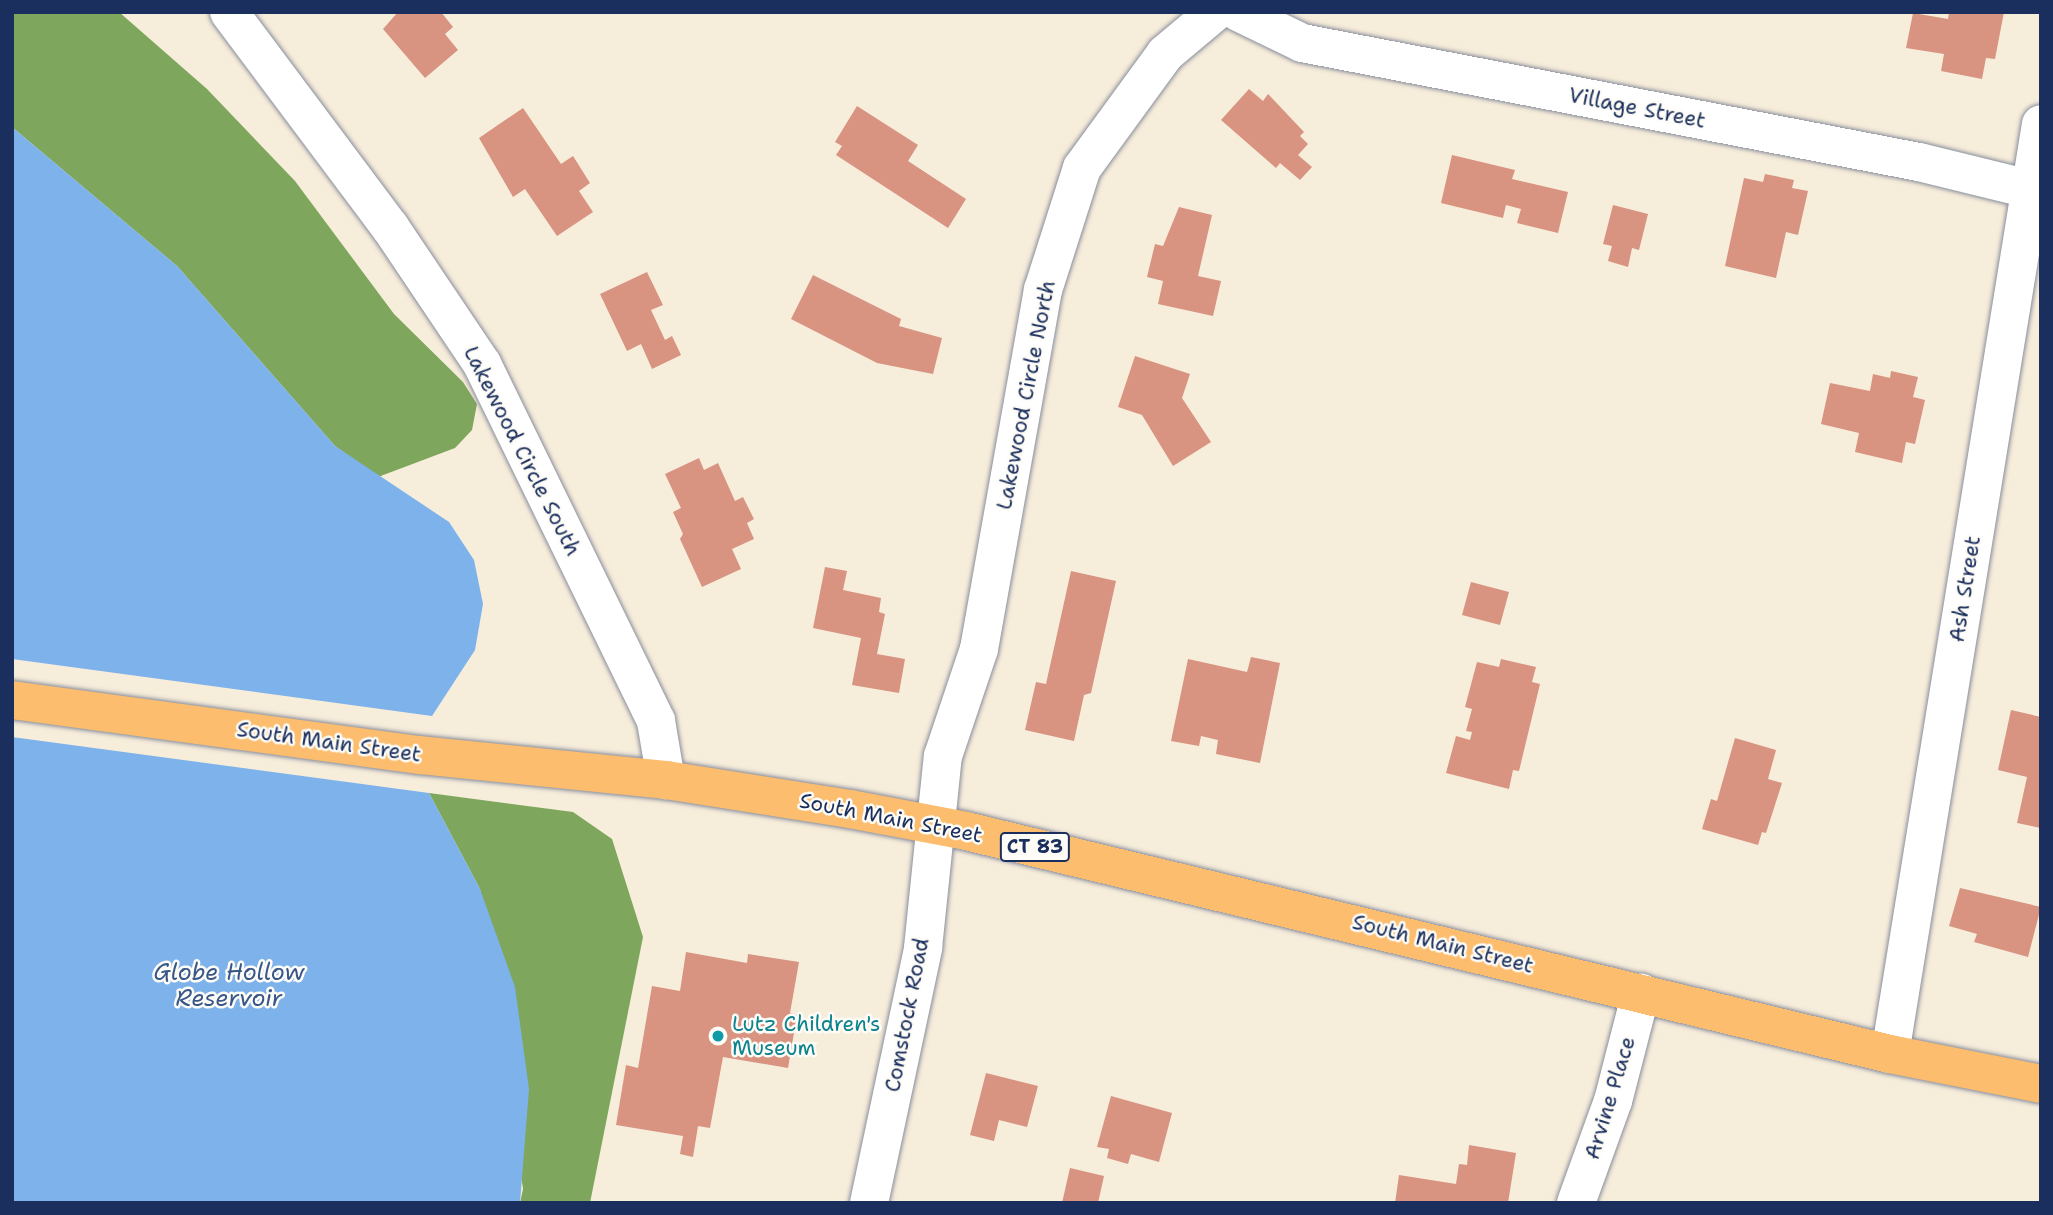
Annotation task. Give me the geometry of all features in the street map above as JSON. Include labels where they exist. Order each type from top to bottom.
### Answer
[{"type":"main road","name":"South Main Street","points":[[12,700],[420,755],[666,780],[933,825],[1890,1054],[2041,1084]]},
{"type":"street","name":"Lakewood Circle South","points":[[229,12],[390,226],[481,364],[656,721],[666,780]]},
{"type":"street","name":"Lakewood Circle North","points":[[933,825],[943,757],[979,649],[1043,290],[1082,168],[1165,54],[1215,12]]},
{"type":"street","name":"Village Street","points":[[1238,12],[1302,43],[1919,162],[2035,190]]},
{"type":"street","name":"Ash Street","points":[[1890,1054],[2035,190],[2041,124]]},
{"type":"street","name":"Comstock Road","points":[[869,1203],[923,948],[933,825]]},
{"type":"street","name":"Arvine Place","points":[[1576,1203],[1613,1101],[1641,993]]},
{"type":"green space","points":[[12,12],[119,12],[207,89],[295,181],[394,314],[463,382],[477,404],[472,430],[455,448],[378,477],[335,446],[177,266],[12,127]]},
{"type":"green space","points":[[429,793],[573,812],[612,839],[643,937],[590,1203],[520,1203],[523,1189],[480,889]]},
{"type":"water","points":[[12,127],[177,266],[335,446],[449,522],[474,560],[483,604],[475,650],[432,716],[12,659]]},
{"type":"water","name":"Globe Hollow Reservoir","points":[[12,737],[429,793],[480,889],[515,987],[529,1089],[520,1203],[12,1203]]},
{"type":"building","points":[[398,12],[441,12],[453,27],[445,34],[458,50],[425,78],[383,29]]},
{"type":"building","points":[[1949,12],[2004,12],[1995,59],[1986,58],[1982,79],[1941,71],[1944,54],[1906,48],[1913,13],[1948,19]]},
{"type":"building","points":[[1249,89],[1263,101],[1268,94],[1304,132],[1300,136],[1308,144],[1298,155],[1312,167],[1300,180],[1280,163],[1276,168],[1221,120]]},
{"type":"building","points":[[857,106],[918,145],[908,161],[966,199],[948,228],[836,155],[842,146],[835,142]]},
{"type":"building","points":[[523,108],[561,164],[573,156],[590,183],[579,191],[593,212],[557,236],[525,189],[513,197],[479,138]]},
{"type":"building","points":[[1452,155],[1515,170],[1512,179],[1568,192],[1558,233],[1517,223],[1521,209],[1506,205],[1503,218],[1441,203]]},
{"type":"building","points":[[1765,174],[1794,180],[1792,188],[1808,191],[1798,235],[1786,232],[1776,278],[1725,266],[1744,178],[1763,182]]},
{"type":"building","points":[[1613,205],[1648,214],[1639,250],[1632,248],[1628,267],[1608,261],[1612,246],[1603,244]]},
{"type":"building","points":[[1179,207],[1212,215],[1198,276],[1221,281],[1213,316],[1158,304],[1163,281],[1147,277],[1155,244],[1163,246]]},
{"type":"building","points":[[647,272],[663,305],[651,310],[665,340],[672,336],[681,355],[652,369],[641,344],[627,351],[600,294]]},
{"type":"building","points":[[813,275],[901,319],[899,326],[942,338],[933,374],[877,363],[791,319]]},
{"type":"building","points":[[1135,356],[1190,374],[1182,398],[1211,442],[1173,466],[1142,415],[1118,407]]},
{"type":"building","points":[[1891,371],[1918,377],[1913,397],[1925,400],[1915,444],[1906,442],[1902,463],[1855,452],[1859,433],[1821,424],[1830,383],[1870,391],[1873,374],[1890,378]]},
{"type":"building","points":[[699,458],[704,470],[718,463],[735,501],[743,497],[754,519],[747,523],[754,539],[732,549],[741,569],[702,587],[680,539],[683,534],[673,512],[681,508],[665,474]]},
{"type":"building","points":[[825,567],[847,571],[843,590],[881,598],[879,612],[885,614],[877,654],[905,659],[899,693],[852,685],[861,638],[813,628]]},
{"type":"building","points":[[1071,571],[1116,581],[1091,693],[1084,695],[1074,741],[1025,730],[1036,682],[1046,684]]},
{"type":"building","points":[[1471,582],[1509,592],[1500,625],[1462,615]]},
{"type":"building","points":[[1251,657],[1280,663],[1260,763],[1216,754],[1218,740],[1201,736],[1199,746],[1171,741],[1188,659],[1247,672]]},
{"type":"building","points":[[1501,659],[1536,667],[1532,682],[1540,684],[1519,771],[1513,770],[1509,789],[1446,773],[1456,736],[1470,740],[1472,732],[1466,731],[1472,709],[1465,707],[1477,662],[1499,667]]},
{"type":"building","points":[[2011,710],[2041,717],[2041,828],[2017,823],[2027,777],[1998,770]]},
{"type":"building","points":[[1735,738],[1776,750],[1768,779],[1782,783],[1766,833],[1762,832],[1758,845],[1702,829],[1711,799],[1717,801]]},
{"type":"building","points":[[1960,888],[2041,907],[2028,957],[1974,942],[1977,934],[1949,926]]},
{"type":"building","name":"Lutz Children's Museum","points":[[686,952],[747,963],[748,954],[799,962],[790,1013],[797,1015],[788,1068],[723,1057],[710,1128],[698,1126],[693,1157],[680,1154],[683,1136],[616,1125],[626,1065],[638,1068],[652,986],[680,991]]},
{"type":"building","points":[[986,1073],[1038,1086],[1027,1127],[999,1120],[994,1141],[970,1135]]},
{"type":"building","points":[[1111,1096],[1172,1113],[1159,1162],[1131,1154],[1128,1164],[1107,1158],[1109,1149],[1097,1147]]},
{"type":"building","points":[[1469,1145],[1516,1153],[1508,1203],[1395,1203],[1399,1175],[1456,1184],[1459,1164],[1467,1165]]},
{"type":"building","points":[[1070,1168],[1104,1176],[1098,1203],[1062,1203]]},
{"type":"place","name":"Lutz Children's Museum","points":[[718,1036]]}]
